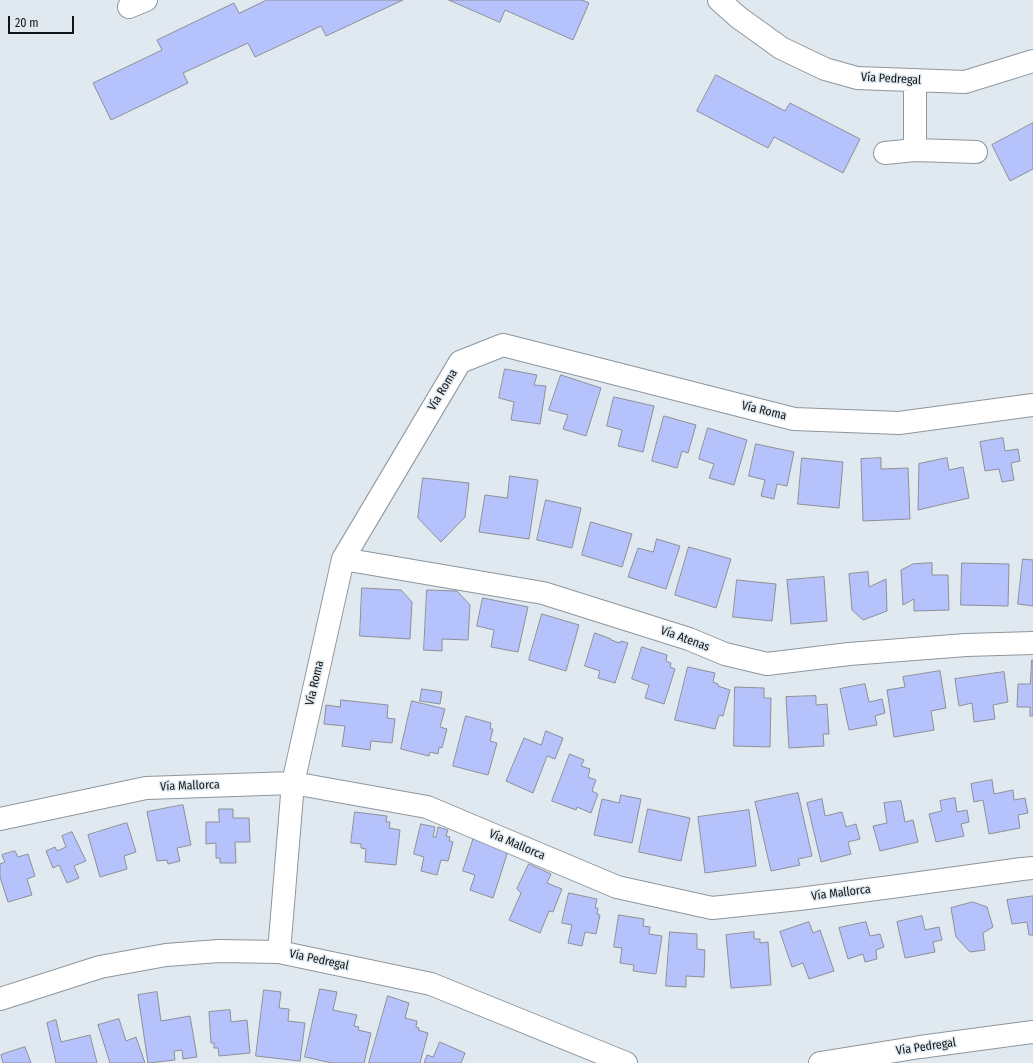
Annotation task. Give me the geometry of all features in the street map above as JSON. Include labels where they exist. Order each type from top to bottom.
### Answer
[{"type":"street","name":"Vía Pedregal","points":[[719,0],[738,17],[781,48],[825,69],[857,78],[965,82],[1033,61]]},
{"type":"street","points":[[915,80],[915,150]]},
{"type":"street","points":[[885,153],[915,150],[976,152]]},
{"type":"street","name":"Vía Roma","points":[[279,952],[293,783],[343,559],[460,362],[503,345],[794,419],[899,423],[1033,405]]},
{"type":"street","name":"Vía Atenas","points":[[343,559],[543,593],[689,639],[725,654],[767,664],[849,654],[950,646],[1033,643]]},
{"type":"street","name":"Vía Mallorca","points":[[0,819],[146,788],[293,783],[427,807],[617,887],[712,908],[799,899],[1022,868],[1033,868]]},
{"type":"street","name":"Vía Pedregal","points":[[0,999],[100,966],[158,956],[219,951],[279,952],[431,984],[626,1063]]},
{"type":"street","name":"Vía Pedregal","points":[[820,1063],[920,1047],[1033,1032]]},
{"type":"building","points":[[267,0],[403,0],[326,36],[321,26],[255,57],[248,43],[183,73],[188,83],[111,120],[93,83],[162,50],[157,40],[234,3],[239,13]]},
{"type":"building","points":[[449,0],[582,0],[589,3],[573,40],[505,10],[500,22]]},
{"type":"building","points":[[716,75],[785,111],[790,103],[860,139],[843,173],[774,137],[768,148],[697,111]]},
{"type":"building","points":[[1033,123],[1033,169],[1010,181],[992,145]]},
{"type":"building","points":[[505,369],[537,375],[534,385],[546,386],[540,424],[511,420],[514,402],[499,398]]},
{"type":"building","points":[[561,375],[601,388],[586,436],[563,429],[568,415],[549,410]]},
{"type":"building","points":[[614,397],[654,406],[643,452],[618,446],[622,430],[607,426]]},
{"type":"building","points":[[664,416],[696,425],[688,453],[682,451],[677,468],[652,461]]},
{"type":"building","points":[[708,428],[747,440],[734,485],[709,478],[714,464],[699,459]]},
{"type":"building","points":[[1003,438],[1005,451],[1018,449],[1020,461],[1011,463],[1014,480],[1002,482],[999,469],[985,471],[980,442]]},
{"type":"building","points":[[756,444],[794,452],[787,486],[777,484],[774,499],[761,496],[765,480],[749,476]]},
{"type":"building","points":[[802,458],[843,462],[839,508],[798,504]]},
{"type":"building","points":[[881,458],[881,469],[908,468],[910,519],[863,521],[861,459]]},
{"type":"building","points":[[947,458],[949,470],[963,467],[969,498],[918,510],[919,464]]},
{"type":"building","points":[[510,476],[538,480],[529,539],[479,532],[485,495],[507,498]]},
{"type":"building","points":[[423,478],[469,483],[465,517],[441,542],[418,518]]},
{"type":"building","points":[[546,500],[581,508],[572,548],[537,540]]},
{"type":"building","points":[[591,522],[632,534],[622,567],[582,555]]},
{"type":"building","points":[[657,539],[680,546],[666,589],[628,577],[638,548],[653,552]]},
{"type":"building","points":[[689,547],[731,559],[716,608],[675,595]]},
{"type":"building","points":[[1023,559],[1033,560],[1033,606],[1018,604]]},
{"type":"building","points":[[932,563],[932,575],[948,575],[949,610],[914,611],[914,599],[903,605],[901,570],[913,564]]},
{"type":"building","points":[[962,563],[1009,564],[1008,606],[961,605]]},
{"type":"building","points":[[868,572],[869,587],[886,579],[887,611],[863,620],[852,610],[849,574]]},
{"type":"building","points":[[824,577],[827,621],[791,624],[787,580]]},
{"type":"building","points":[[737,580],[776,584],[772,621],[733,617]]},
{"type":"building","points":[[362,588],[401,590],[412,602],[410,639],[360,636]]},
{"type":"building","points":[[427,590],[457,591],[470,605],[468,640],[442,639],[442,651],[424,650]]},
{"type":"building","points":[[483,598],[528,607],[518,652],[491,647],[494,630],[477,626]]},
{"type":"building","points":[[542,614],[579,625],[566,671],[529,660]]},
{"type":"building","points":[[595,633],[620,643],[621,641],[628,643],[615,683],[598,678],[600,671],[585,666]]},
{"type":"building","points":[[642,647],[667,655],[666,661],[671,663],[670,667],[675,669],[664,704],[645,698],[649,685],[632,679]]},
{"type":"building","points":[[1032,660],[1033,716],[1030,716],[1030,707],[1017,707],[1018,684],[1030,684]]},
{"type":"building","points":[[688,667],[715,673],[713,682],[718,684],[718,686],[730,690],[723,716],[719,715],[715,729],[675,720]]},
{"type":"building","points":[[940,671],[946,708],[931,711],[934,730],[894,737],[887,690],[905,687],[903,677]]},
{"type":"building","points":[[1004,672],[1008,702],[993,705],[995,719],[974,722],[972,703],[959,706],[955,679]]},
{"type":"building","points":[[865,684],[869,702],[882,699],[885,713],[875,716],[877,725],[849,730],[840,689]]},
{"type":"building","points":[[735,687],[764,688],[764,698],[771,698],[770,747],[734,746]]},
{"type":"building","points":[[422,689],[442,692],[440,704],[420,701]]},
{"type":"building","points":[[816,696],[816,705],[827,704],[829,734],[823,734],[824,746],[789,748],[786,697]]},
{"type":"building","points":[[341,700],[388,705],[387,718],[395,719],[392,743],[371,741],[370,750],[342,746],[345,726],[324,724],[326,705],[340,707]]},
{"type":"building","points":[[412,701],[445,709],[440,727],[447,729],[442,748],[439,747],[438,754],[430,752],[429,756],[401,749]]},
{"type":"building","points":[[466,716],[491,723],[490,729],[493,729],[490,741],[497,743],[488,775],[453,766]]},
{"type":"building","points":[[546,731],[563,738],[555,759],[547,756],[533,793],[506,781],[524,738],[541,745]]},
{"type":"building","points":[[570,754],[584,760],[581,766],[590,769],[588,777],[596,780],[592,791],[598,794],[591,813],[577,807],[576,810],[552,801]]},
{"type":"building","points":[[992,780],[994,794],[1013,790],[1014,800],[1025,798],[1028,813],[1018,815],[1020,828],[989,834],[983,800],[974,802],[971,784]]},
{"type":"building","points":[[798,793],[812,856],[798,859],[800,865],[771,871],[755,802]]},
{"type":"building","points":[[621,795],[641,799],[632,843],[594,835],[602,799],[619,803]]},
{"type":"building","points":[[955,798],[957,812],[967,810],[969,822],[961,824],[964,836],[936,842],[929,814],[942,811],[940,801]]},
{"type":"building","points":[[822,799],[825,816],[842,812],[846,827],[856,824],[860,839],[848,842],[851,854],[821,862],[807,803]]},
{"type":"building","points":[[901,801],[905,822],[913,820],[918,842],[880,851],[873,826],[887,823],[884,803]]},
{"type":"building","points":[[183,805],[191,845],[177,848],[180,861],[168,864],[167,860],[157,861],[147,812]]},
{"type":"building","points":[[219,809],[233,809],[233,818],[249,818],[250,842],[235,842],[236,863],[220,863],[220,858],[216,858],[216,843],[206,844],[206,822],[219,822]]},
{"type":"building","points":[[648,809],[690,818],[681,861],[639,852]]},
{"type":"building","points":[[749,810],[756,866],[705,873],[698,817]]},
{"type":"building","points":[[355,812],[387,816],[386,822],[390,822],[389,828],[400,830],[396,865],[365,862],[366,849],[361,848],[361,844],[351,843]]},
{"type":"building","points":[[127,823],[136,852],[124,856],[127,869],[100,877],[88,835]]},
{"type":"building","points":[[421,824],[435,827],[433,837],[436,837],[438,827],[448,830],[446,836],[450,837],[449,841],[453,842],[448,861],[441,860],[437,875],[421,871],[424,857],[414,854]]},
{"type":"building","points":[[72,832],[86,861],[74,866],[79,878],[67,883],[59,865],[53,868],[46,851],[55,847],[57,851],[66,847],[62,836]]},
{"type":"building","points":[[474,837],[509,848],[493,898],[470,890],[475,875],[463,871]]},
{"type":"building","points":[[15,851],[18,857],[28,854],[35,876],[27,879],[32,895],[8,902],[0,877],[0,864],[5,862],[2,855]]},
{"type":"building","points":[[529,864],[551,874],[547,883],[562,889],[553,912],[549,911],[540,933],[509,920],[521,893],[517,889]]},
{"type":"building","points":[[569,893],[597,899],[595,908],[598,908],[597,914],[600,915],[596,934],[585,932],[582,946],[568,943],[572,925],[562,923]]},
{"type":"building","points":[[1033,896],[1033,935],[1029,935],[1027,922],[1012,924],[1007,900]]},
{"type":"building","points":[[973,902],[987,907],[993,927],[983,933],[985,950],[970,952],[956,937],[951,908]]},
{"type":"building","points":[[619,915],[644,919],[643,926],[650,927],[649,934],[662,936],[656,974],[633,971],[634,965],[620,963],[622,948],[614,947]]},
{"type":"building","points":[[922,916],[925,930],[939,927],[942,940],[933,942],[935,952],[905,958],[897,922]]},
{"type":"building","points":[[809,922],[813,933],[820,930],[834,971],[809,979],[803,963],[792,967],[780,932]]},
{"type":"building","points":[[866,922],[870,936],[880,934],[884,947],[876,950],[877,959],[865,962],[863,954],[848,959],[839,928]]},
{"type":"building","points":[[670,932],[697,934],[697,949],[705,950],[704,977],[686,976],[686,987],[666,986]]},
{"type":"building","points":[[754,932],[754,939],[760,939],[760,943],[768,942],[771,985],[731,988],[726,935]]},
{"type":"building","points":[[320,989],[337,992],[333,1010],[357,1015],[354,1026],[359,1027],[358,1030],[371,1033],[364,1063],[332,1063],[305,1057]]},
{"type":"building","points":[[264,990],[281,992],[279,1008],[289,1009],[288,1021],[305,1023],[300,1061],[256,1056]]},
{"type":"building","points":[[157,992],[161,1021],[190,1016],[197,1057],[183,1059],[182,1050],[174,1051],[175,1060],[148,1063],[138,995]]},
{"type":"building","points":[[388,996],[409,1003],[405,1018],[417,1021],[416,1027],[419,1028],[418,1030],[428,1033],[420,1063],[369,1063]]},
{"type":"building","points":[[230,1010],[231,1022],[247,1020],[250,1053],[219,1056],[218,1048],[214,1048],[214,1043],[211,1043],[209,1012]]},
{"type":"building","points":[[119,1019],[126,1041],[136,1037],[145,1063],[110,1063],[98,1025]]},
{"type":"building","points":[[56,1020],[61,1042],[90,1035],[97,1063],[56,1063],[47,1023]]},
{"type":"building","points":[[440,1042],[465,1053],[461,1063],[424,1063],[427,1055],[433,1057]]},
{"type":"building","points":[[25,1047],[31,1063],[3,1063],[1,1055]]}]
